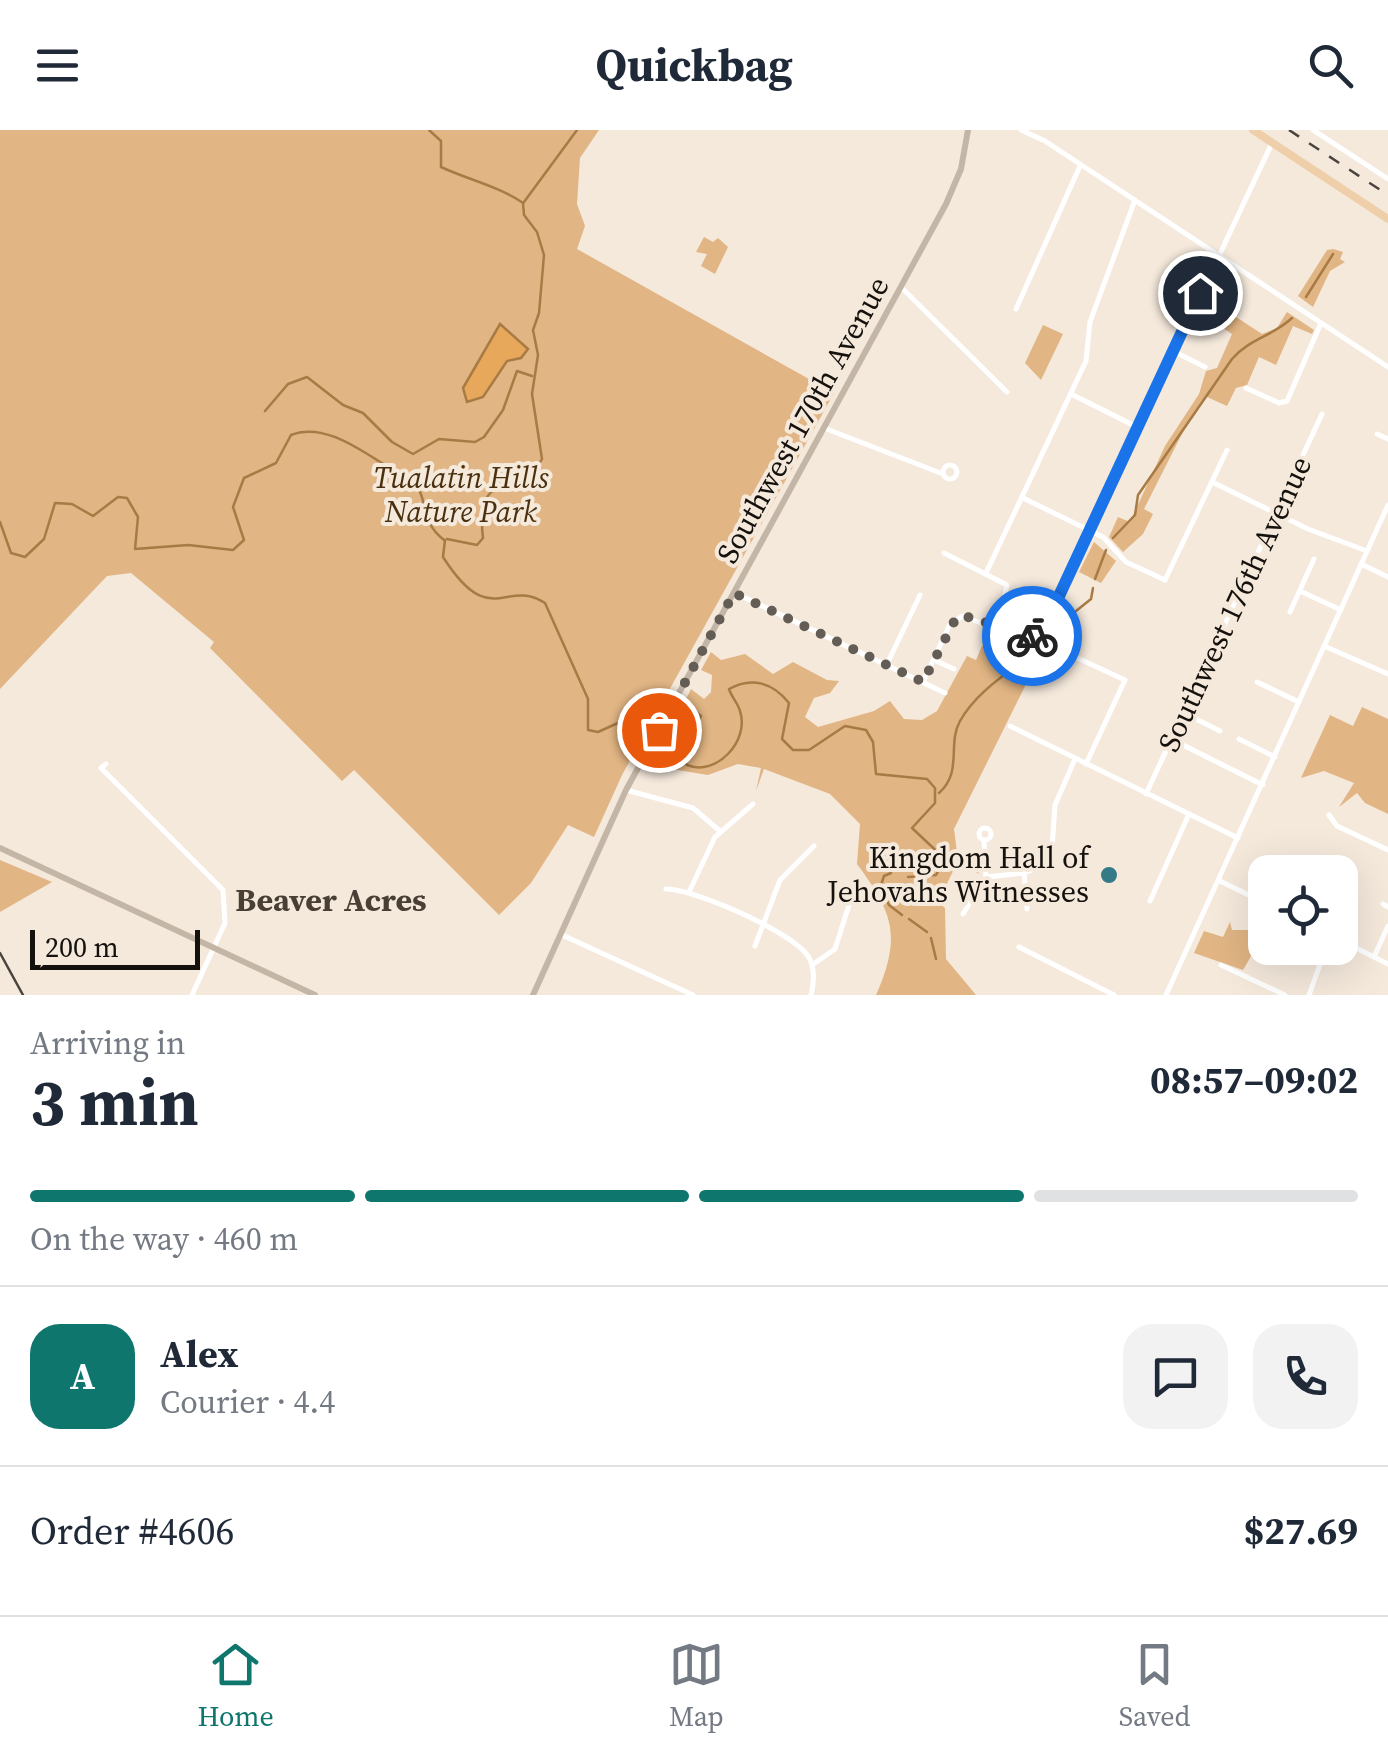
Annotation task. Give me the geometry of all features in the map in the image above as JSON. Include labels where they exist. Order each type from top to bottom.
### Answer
[{"type":"main road","name":"Southwest 170th Avenue","points":[[533,995],[626,790],[956,182],[968,130]]},
{"type":"main road","points":[[1253,130],[1388,219]]},
{"type":"main road","points":[[0,848],[314,995]]},
{"type":"street","points":[[1020,130],[1081,165],[1388,367]]},
{"type":"street","points":[[1313,130],[1388,179]]},
{"type":"street","points":[[1039,639],[1272,143]]},
{"type":"street","points":[[1016,309],[1081,165]]},
{"type":"street","points":[[986,573],[1086,362],[1090,322],[1135,200]]},
{"type":"street","points":[[901,287],[1006,392]]},
{"type":"street","points":[[1246,388],[1279,403],[1287,401],[1321,323]]},
{"type":"street","points":[[1173,351],[1205,367]]},
{"type":"street","points":[[1071,394],[1137,427]]},
{"type":"street","name":"Southwest 176th Avenue","points":[[1146,794],[1322,414]]},
{"type":"street","points":[[824,428],[943,474]]},
{"type":"street","points":[[1377,434],[1388,440]]},
{"type":"street","points":[[1022,497],[1090,530],[1126,562],[1165,580],[1227,450]]},
{"type":"street","points":[[1212,482],[1276,514],[1367,551]]},
{"type":"street","points":[[1180,995],[1167,992],[1388,505]]},
{"type":"street","points":[[944,553],[1009,588],[997,628]]},
{"type":"street","points":[[1290,612],[1314,560]]},
{"type":"street","points":[[1361,564],[1388,576]]},
{"type":"street","points":[[1300,591],[1341,610]]},
{"type":"street","points":[[734,593],[944,692]]},
{"type":"street","points":[[887,666],[920,594]]},
{"type":"street","points":[[923,682],[956,618],[964,616],[1039,639],[1125,680],[1086,764]]},
{"type":"street","points":[[1324,646],[1388,674]]},
{"type":"street","points":[[934,660],[954,669]]},
{"type":"street","points":[[1258,682],[1299,702]]},
{"type":"street","points":[[1186,714],[1220,731]]},
{"type":"street","points":[[1010,726],[1238,838]]},
{"type":"street","points":[[1239,739],[1275,757]]},
{"type":"street","points":[[1173,740],[1262,785]]},
{"type":"street","points":[[986,877],[1043,869],[1054,855],[1054,805],[1075,759]]},
{"type":"street","points":[[106,764],[102,768],[224,890],[226,917],[192,995]]},
{"type":"street","points":[[626,790],[693,808],[720,830]]},
{"type":"street","points":[[689,892],[720,830],[753,804]]},
{"type":"street","points":[[1150,901],[1189,814]]},
{"type":"street","points":[[1329,815],[1337,826],[1388,850]]},
{"type":"street","points":[[963,914],[986,877],[984,841]]},
{"type":"street","points":[[754,946],[784,873],[814,846]]},
{"type":"street","points":[[1024,873],[1027,910]]},
{"type":"street","points":[[1220,881],[1248,895]]},
{"type":"street","points":[[666,889],[689,892],[797,945],[812,964],[812,995]]},
{"type":"street","points":[[812,964],[835,949],[850,902]]},
{"type":"street","points":[[1374,957],[1388,926]]},
{"type":"street","points":[[560,934],[693,995]]},
{"type":"street","points":[[1019,947],[1114,995]]},
{"type":"street","points":[[1358,949],[1388,964]]},
{"type":"street","points":[[1220,965],[1285,995]]},
{"type":"street","points":[[1309,995],[1320,965]]},
{"type":"green space","name":"Tualatin Hills Nature Park","points":[[0,130],[599,130],[580,158],[577,204],[585,226],[577,249],[834,393],[622,775],[594,837],[568,825],[531,883],[499,915],[354,770],[342,781],[210,648],[214,642],[131,573],[107,576],[0,689]]},
{"type":"green space","points":[[704,237],[713,242],[718,238],[728,247],[715,274],[701,266],[707,254],[696,252]]},
{"type":"green space","points":[[1327,250],[1343,252],[1340,259],[1345,262],[1330,271],[1313,307],[1298,296]]},
{"type":"green space","points":[[1204,296],[1262,334],[1277,328],[1287,312],[1314,330],[1312,334],[1293,326],[1276,365],[1259,357],[1247,385],[1236,388],[1227,406],[1207,397],[1190,418],[1144,509],[1153,514],[1143,534],[1123,552],[1109,537],[1118,517],[1130,522],[1165,446],[1199,394],[1206,371],[1217,368],[1232,334],[1198,311]]},
{"type":"green space","points":[[1043,325],[1063,334],[1041,380],[1025,363]]},
{"type":"green space","points":[[1094,542],[1116,561],[1101,583],[1079,572]]},
{"type":"green space","points":[[1011,634],[1044,648],[954,829],[958,861],[981,874],[956,865],[938,902],[945,908],[946,959],[976,995],[876,995],[889,957],[890,926],[879,897],[857,864],[860,824],[830,794],[764,769],[756,791],[761,768],[738,764],[708,775],[653,766],[691,689],[704,699],[711,692],[712,675],[701,670],[711,652],[721,660],[745,654],[773,674],[793,662],[827,680],[839,681],[830,693],[814,698],[805,717],[818,727],[874,711],[890,701],[904,719],[922,720],[937,711],[967,656],[976,660],[982,646],[1000,650]]},
{"type":"green space","points":[[1362,707],[1388,719],[1388,814],[1365,803],[1357,793],[1339,807],[1354,783],[1324,771],[1301,778],[1330,715],[1353,726]]},
{"type":"green space","points":[[0,860],[52,882],[0,912]]},
{"type":"green space","points":[[1230,922],[1232,930],[1248,930],[1248,961],[1243,970],[1194,953],[1204,931],[1223,937]]},
{"type":"shaded area","points":[[500,324],[528,349],[521,358],[507,361],[483,397],[467,402],[463,388]]},
{"type":"waterway","points":[[429,130],[441,141],[441,167],[523,203],[524,215],[537,232],[544,255],[539,313],[533,330],[538,355],[532,394],[542,459],[533,471],[492,491],[485,500],[483,538],[477,545],[447,539]]},
{"type":"waterway","points":[[524,202],[577,130]]},
{"type":"waterway","points":[[1306,297],[1333,254]]},
{"type":"waterway","points":[[1113,538],[1135,515],[1138,495],[1232,359],[1292,318]]},
{"type":"waterway","points":[[265,411],[288,384],[307,377],[343,405],[363,413],[392,442],[413,454],[439,439],[475,442],[484,437],[503,410],[517,371],[532,376]]},
{"type":"waterway","points":[[0,522],[11,553],[25,557],[44,539],[55,503],[72,504],[93,516],[118,497],[127,498],[138,517],[135,549],[188,545],[233,550],[244,540],[233,507],[244,478],[276,463],[291,435],[306,432],[337,438],[411,480],[421,494],[430,524],[444,540]]},
{"type":"waterway","points":[[445,540],[443,557],[474,592],[486,598],[519,595],[545,603],[588,699],[588,730],[598,732],[671,699]]},
{"type":"waterway","points":[[1095,579],[1106,550]]},
{"type":"waterway","points":[[1076,611],[1091,599],[1093,588]]},
{"type":"waterway","points":[[939,793],[951,776],[960,721],[986,690],[1041,647]]},
{"type":"waterway","points":[[679,699],[701,716],[681,753],[687,765],[698,767],[719,761],[735,744],[742,722],[729,689],[746,683],[769,686],[789,703],[782,739],[793,750],[809,750],[845,726],[866,730],[873,742],[876,774],[927,779],[935,788],[935,803],[912,828],[945,859],[936,875],[908,877]]},
{"type":"waterway","points":[[891,873],[884,876],[880,888],[889,905],[902,915]]},
{"type":"waterway","points":[[909,919],[927,932]]},
{"type":"waterway","points":[[931,938],[936,959]]},
{"type":"tram line","points":[[0,953],[23,995]]},
{"type":"railway","points":[[1289,130],[1388,195]]},
{"type":"way so far","points":[[659,730],[734,593],[923,682],[956,618],[964,616],[1032,636]]},
{"type":"place","name":"Kingdom Hall of Jehovahs Witnesses","points":[[1109,875]]},
{"type":"district","name":"Beaver Acres","points":[[331,900]]},
{"type":"route","points":[[1032,636],[1039,639],[1200,293]]}]
